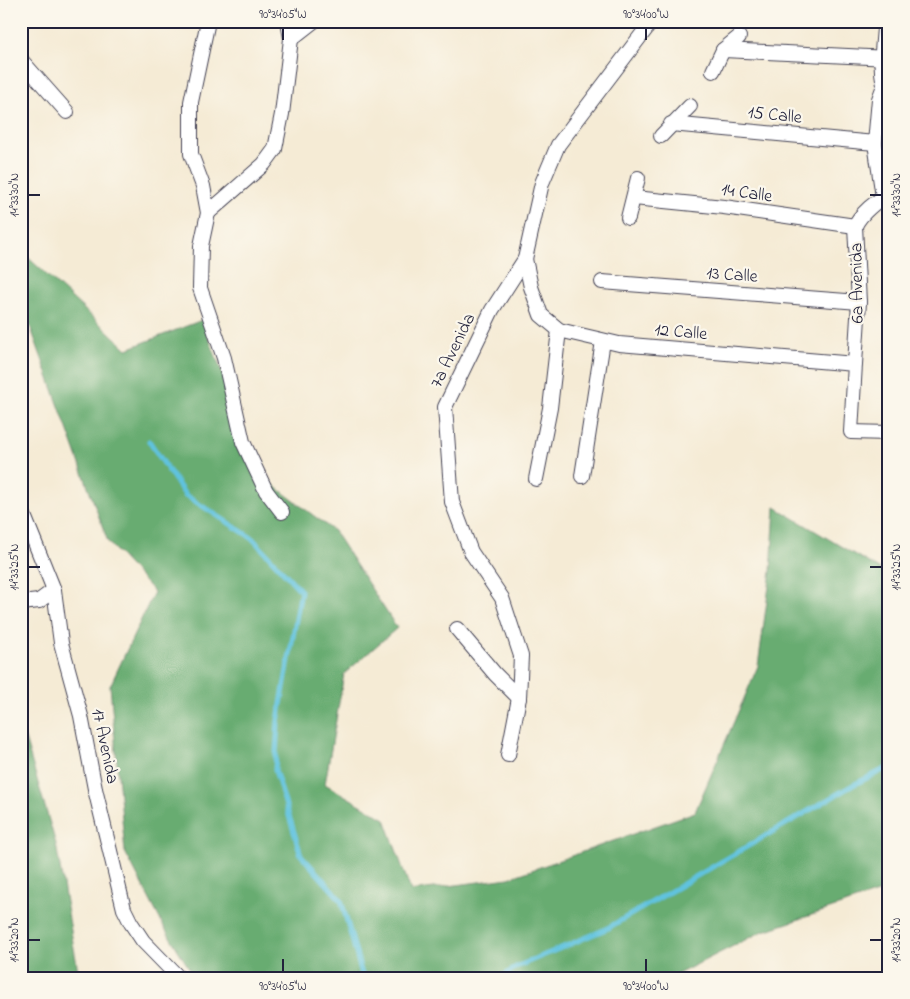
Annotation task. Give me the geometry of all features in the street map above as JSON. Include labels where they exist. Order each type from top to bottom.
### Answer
[{"type":"main road","points":[[887,21],[887,87]]},
{"type":"street","points":[[208,21],[191,102],[190,132],[191,154],[203,186],[208,213],[201,246],[200,288],[224,358],[243,442],[266,491],[282,512]]},
{"type":"street","points":[[208,213],[264,164],[275,149],[282,114],[291,39],[288,21]]},
{"type":"street","points":[[291,39],[314,21]]},
{"type":"street","name":"7a Avenida","points":[[508,754],[519,698],[522,656],[502,598],[471,552],[452,502],[445,407],[492,310],[525,259],[542,183],[558,145],[652,21]]},
{"type":"street","points":[[714,71],[723,50],[739,38]]},
{"type":"street","points":[[723,50],[887,58]]},
{"type":"street","points":[[21,60],[67,112]]},
{"type":"street","points":[[886,197],[875,143],[879,99],[887,87]]},
{"type":"street","points":[[661,136],[690,106]]},
{"type":"street","name":"15 Calle","points":[[671,124],[875,143]]},
{"type":"street","points":[[628,218],[638,178]]},
{"type":"street","name":"6a Avenida","points":[[854,364],[859,302],[855,226],[858,218],[886,197]]},
{"type":"street","name":"14 Calle","points":[[634,198],[855,226]]},
{"type":"street","name":"12 Calle","points":[[525,259],[531,287],[541,315],[559,330],[619,344],[854,364]]},
{"type":"street","name":"13 Calle","points":[[602,282],[859,302]]},
{"type":"street","points":[[536,479],[550,408],[559,330]]},
{"type":"street","points":[[582,476],[603,341]]},
{"type":"street","points":[[854,364],[851,432],[889,433]]},
{"type":"street","name":"17 Avenida","points":[[21,508],[54,590],[61,643],[81,716],[99,807],[124,909],[143,941],[179,978]]},
{"type":"street","points":[[21,603],[39,601],[54,590]]},
{"type":"street","points":[[457,629],[495,674],[519,698]]},
{"type":"green space","points":[[889,96],[889,196],[875,138],[879,103]]},
{"type":"green space","points":[[21,251],[127,349],[202,320],[231,396],[256,472],[334,531],[397,628],[344,674],[325,784],[385,819],[411,891],[509,878],[695,812],[758,666],[771,571],[775,507],[889,575],[889,889],[761,932],[670,978],[195,978],[164,927],[125,852],[110,686],[154,592],[108,542],[21,301]]},
{"type":"green space","points":[[21,725],[56,844],[78,971],[86,978],[21,978]]},
{"type":"waterway","points":[[149,441],[185,495],[252,538],[301,591],[278,721],[275,770],[301,855],[341,900],[363,978]]},
{"type":"waterway","points":[[501,978],[516,967],[606,929],[853,785],[889,767]]}]
